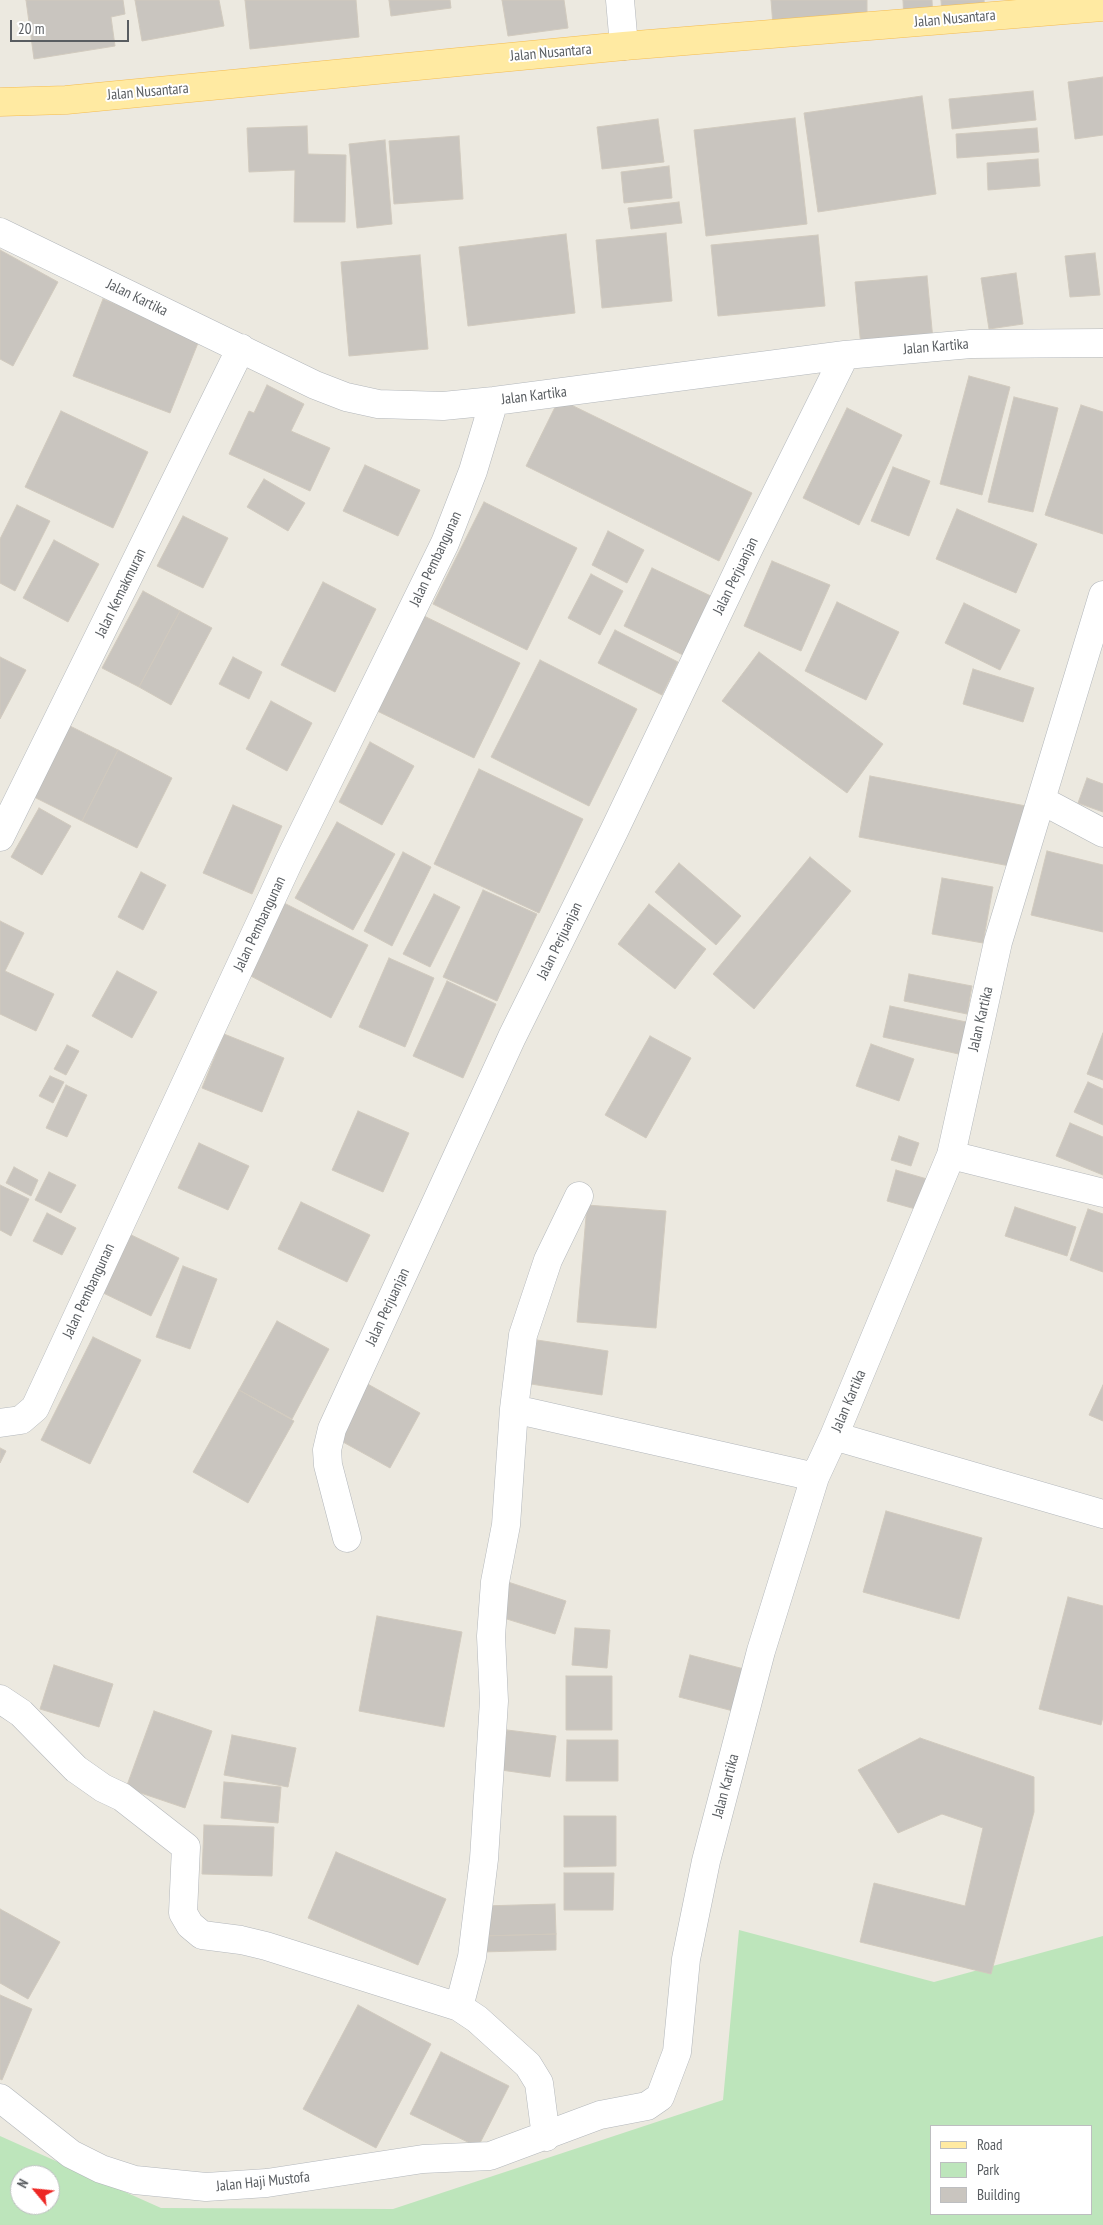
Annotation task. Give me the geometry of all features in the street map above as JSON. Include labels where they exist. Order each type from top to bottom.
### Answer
[{"type":"main road","name":"Jalan Nusantara","points":[[0,102],[66,100],[624,46],[1103,7]]},
{"type":"street","points":[[620,0],[624,46]]},
{"type":"street","name":"Jalan Kartika","points":[[0,232],[242,348],[314,385],[346,397],[378,404],[443,406],[494,401],[845,355],[971,344],[1103,342]]},
{"type":"street","name":"Jalan Kemakmuran","points":[[0,837],[242,348]]},
{"type":"street","name":"Jalan Perjuanjan","points":[[347,1538],[328,1465],[327,1450],[332,1429],[512,1037],[614,831],[749,548],[845,355]]},
{"type":"street","name":"Jalan Pembangunan","points":[[0,1423],[21,1420],[35,1408],[289,861],[445,543],[474,471],[494,401]]},
{"type":"street","name":"Jalan Kartika","points":[[546,2137],[600,2115],[647,2106],[660,2097],[668,2076],[676,2052],[686,1959],[706,1862],[761,1651],[815,1477],[834,1436],[951,1155],[998,942],[1103,595]]},
{"type":"street","points":[[1041,800],[1103,833]]},
{"type":"street","points":[[951,1155],[1103,1193]]},
{"type":"street","points":[[459,2007],[472,1957],[484,1859],[494,1702],[491,1636],[495,1582],[506,1525],[514,1410],[523,1335],[548,1260],[579,1196]]},
{"type":"street","points":[[514,1410],[815,1477]]},
{"type":"street","points":[[834,1436],[1103,1514]]},
{"type":"street","points":[[0,1699],[21,1712],[76,1769],[103,1788],[122,1797],[186,1847],[183,1913],[190,1925],[202,1935],[241,1940],[266,1946],[459,2007],[477,2019],[528,2065],[539,2083],[546,2137]]},
{"type":"street","name":"Jalan Haji Mustofa","points":[[0,2098],[71,2154],[101,2169],[135,2180],[206,2188],[267,2183],[423,2160],[490,2156],[546,2137]]},
{"type":"green space","points":[[739,1930],[934,1982],[1103,1936],[1103,2225],[0,2225],[0,2136],[161,2208],[393,2209],[723,2100]]},
{"type":"building","points":[[26,0],[123,0],[125,14],[111,17],[115,46],[34,59]]},
{"type":"building","points":[[135,0],[219,0],[224,26],[142,41]]},
{"type":"building","points":[[245,0],[356,0],[359,37],[250,49]]},
{"type":"building","points":[[389,0],[450,0],[451,8],[391,16]]},
{"type":"building","points":[[502,0],[564,0],[568,28],[508,36]]},
{"type":"building","points":[[771,0],[867,0],[867,26],[773,26]]},
{"type":"building","points":[[903,0],[932,0],[933,21],[904,22]]},
{"type":"building","points":[[941,0],[984,0],[985,9],[942,14]]},
{"type":"building","points":[[1103,77],[1103,135],[1075,139],[1068,82]]},
{"type":"building","points":[[1033,91],[1036,120],[952,129],[949,99]]},
{"type":"building","points":[[922,96],[936,194],[818,212],[804,113]]},
{"type":"building","points":[[795,118],[807,224],[706,236],[694,130]]},
{"type":"building","points":[[658,119],[664,162],[602,169],[597,127]]},
{"type":"building","points":[[307,126],[308,154],[346,155],[345,222],[294,222],[295,170],[249,172],[247,128]]},
{"type":"building","points":[[1037,128],[1039,152],[957,158],[956,134]]},
{"type":"building","points":[[459,136],[463,199],[394,204],[389,141]]},
{"type":"building","points":[[385,140],[392,224],[357,228],[349,144]]},
{"type":"building","points":[[1038,159],[1040,186],[988,190],[987,163]]},
{"type":"building","points":[[669,166],[672,198],[624,203],[621,172]]},
{"type":"building","points":[[679,202],[682,223],[631,229],[628,208]]},
{"type":"building","points":[[666,233],[672,301],[602,308],[596,240]]},
{"type":"building","points":[[566,234],[575,313],[468,326],[459,247]]},
{"type":"building","points":[[818,235],[825,306],[718,316],[711,245]]},
{"type":"building","points":[[0,250],[58,282],[13,366],[0,359]]},
{"type":"building","points":[[1095,253],[1100,295],[1070,297],[1065,256]]},
{"type":"building","points":[[420,255],[428,349],[349,356],[341,262]]},
{"type":"building","points":[[1016,273],[1023,324],[989,329],[981,278]]},
{"type":"building","points":[[927,276],[933,340],[861,347],[855,282]]},
{"type":"building","points":[[103,299],[200,338],[170,413],[73,376]]},
{"type":"building","points":[[969,376],[1010,387],[982,495],[940,484]]},
{"type":"building","points":[[267,385],[304,404],[291,431],[330,448],[310,491],[229,454],[249,411],[254,413]]},
{"type":"building","points":[[1014,397],[1058,408],[1033,512],[988,502]]},
{"type":"building","points":[[559,399],[752,493],[719,561],[526,466]]},
{"type":"building","points":[[1081,405],[1103,412],[1103,534],[1045,515]]},
{"type":"building","points":[[847,408],[902,435],[859,525],[803,498]]},
{"type":"building","points":[[61,411],[148,452],[113,528],[25,487]]},
{"type":"building","points":[[365,465],[420,490],[398,536],[343,511]]},
{"type":"building","points":[[893,467],[930,481],[909,536],[871,521]]},
{"type":"building","points":[[264,479],[305,503],[288,531],[247,507]]},
{"type":"building","points":[[484,502],[577,548],[527,650],[433,604]]},
{"type":"building","points":[[17,505],[50,521],[15,591],[0,583],[0,539]]},
{"type":"building","points":[[957,509],[1037,544],[1016,593],[936,559]]},
{"type":"building","points":[[183,516],[228,538],[203,588],[157,566]]},
{"type":"building","points":[[608,531],[644,550],[627,583],[592,565]]},
{"type":"building","points":[[54,540],[99,564],[68,622],[23,598]]},
{"type":"building","points":[[772,561],[830,585],[801,651],[744,626]]},
{"type":"building","points":[[652,568],[715,598],[687,657],[624,626]]},
{"type":"building","points":[[591,574],[623,591],[600,635],[568,618]]},
{"type":"building","points":[[323,582],[376,609],[335,692],[281,665]]},
{"type":"building","points":[[143,591],[180,611],[139,687],[102,668]]},
{"type":"building","points":[[837,602],[899,632],[866,700],[805,671]]},
{"type":"building","points":[[964,603],[1020,630],[1000,670],[945,643]]},
{"type":"building","points":[[180,611],[212,628],[171,705],[139,687]]},
{"type":"building","points":[[418,613],[520,663],[474,758],[371,708]]},
{"type":"building","points":[[615,630],[678,662],[662,695],[598,663]]},
{"type":"building","points":[[759,652],[883,744],[847,793],[722,701]]},
{"type":"building","points":[[0,657],[26,670],[0,719]]},
{"type":"building","points":[[233,657],[262,672],[249,699],[219,684]]},
{"type":"building","points":[[540,660],[637,709],[589,806],[491,757]]},
{"type":"building","points":[[973,669],[1034,688],[1023,722],[963,704]]},
{"type":"building","points":[[271,701],[312,723],[287,771],[246,749]]},
{"type":"building","points":[[68,725],[118,750],[82,821],[32,796]]},
{"type":"building","points":[[370,742],[414,766],[382,825],[339,802]]},
{"type":"building","points":[[118,750],[172,778],[137,848],[82,821]]},
{"type":"building","points":[[479,769],[583,819],[539,913],[434,864]]},
{"type":"building","points":[[870,776],[1031,807],[1020,868],[859,837]]},
{"type":"building","points":[[1087,778],[1103,784],[1103,812],[1078,803]]},
{"type":"building","points":[[233,805],[282,826],[252,894],[203,873]]},
{"type":"building","points":[[39,808],[71,826],[42,875],[11,857]]},
{"type":"building","points":[[337,822],[395,854],[353,930],[295,898]]},
{"type":"building","points":[[1047,851],[1103,865],[1103,932],[1031,915]]},
{"type":"building","points":[[403,852],[431,867],[392,946],[364,931]]},
{"type":"building","points":[[810,857],[851,891],[754,1009],[713,974]]},
{"type":"building","points":[[679,863],[741,916],[716,945],[655,892]]},
{"type":"building","points":[[141,872],[166,885],[143,930],[118,917]]},
{"type":"building","points":[[942,878],[993,887],[983,943],[932,934]]},
{"type":"building","points":[[483,890],[537,914],[497,1001],[443,977]]},
{"type":"building","points":[[434,894],[460,907],[430,967],[403,954]]},
{"type":"building","points":[[282,902],[368,945],[331,1018],[245,973]]},
{"type":"building","points":[[649,904],[706,949],[675,989],[618,944]]},
{"type":"building","points":[[0,921],[24,933],[5,971],[54,994],[36,1031],[0,1014]]},
{"type":"building","points":[[389,958],[434,978],[405,1047],[359,1027]]},
{"type":"building","points":[[117,971],[157,992],[132,1038],[92,1016]]},
{"type":"building","points":[[909,974],[972,986],[967,1014],[904,1001]]},
{"type":"building","points":[[447,981],[496,1004],[463,1078],[413,1056]]},
{"type":"building","points":[[890,1006],[971,1023],[963,1055],[883,1037]]},
{"type":"building","points":[[1103,1033],[1103,1080],[1087,1074]]},
{"type":"building","points":[[224,1034],[284,1058],[262,1112],[202,1088]]},
{"type":"building","points":[[650,1036],[691,1058],[646,1138],[605,1115]]},
{"type":"building","points":[[871,1044],[914,1059],[899,1101],[856,1086]]},
{"type":"building","points":[[67,1045],[79,1051],[66,1075],[54,1069]]},
{"type":"building","points":[[50,1076],[64,1082],[53,1103],[39,1096]]},
{"type":"building","points":[[1088,1082],[1103,1089],[1103,1125],[1074,1112]]},
{"type":"building","points":[[66,1085],[87,1095],[67,1137],[46,1128]]},
{"type":"building","points":[[358,1111],[409,1133],[383,1192],[332,1170]]},
{"type":"building","points":[[1070,1123],[1103,1137],[1103,1175],[1056,1156]]},
{"type":"building","points":[[899,1136],[919,1143],[911,1166],[891,1160]]},
{"type":"building","points":[[199,1143],[249,1166],[228,1210],[178,1188]]},
{"type":"building","points":[[14,1167],[38,1180],[31,1196],[6,1183]]},
{"type":"building","points":[[896,1170],[934,1181],[926,1212],[887,1201]]},
{"type":"building","points":[[49,1172],[76,1185],[61,1213],[35,1200]]},
{"type":"building","points":[[0,1185],[29,1199],[11,1236],[0,1230]]},
{"type":"building","points":[[301,1202],[370,1235],[347,1282],[278,1249]]},
{"type":"building","points":[[587,1205],[666,1211],[656,1328],[577,1322]]},
{"type":"building","points":[[1015,1207],[1076,1227],[1067,1256],[1005,1236]]},
{"type":"building","points":[[1088,1209],[1103,1214],[1103,1272],[1070,1260]]},
{"type":"building","points":[[47,1213],[76,1228],[62,1255],[33,1241]]},
{"type":"building","points":[[123,1231],[179,1258],[151,1316],[95,1289]]},
{"type":"building","points":[[183,1266],[217,1279],[190,1349],[156,1337]]},
{"type":"building","points":[[277,1321],[329,1349],[292,1419],[239,1390]]},
{"type":"building","points":[[93,1337],[141,1360],[90,1464],[41,1440]]},
{"type":"building","points":[[537,1340],[608,1351],[602,1395],[531,1384]]},
{"type":"building","points":[[364,1382],[420,1413],[390,1468],[334,1437]]},
{"type":"building","points":[[1103,1385],[1103,1421],[1089,1415]]},
{"type":"building","points":[[239,1390],[294,1421],[248,1503],[193,1472]]},
{"type":"building","points":[[0,1448],[6,1451],[0,1463]]},
{"type":"building","points":[[886,1511],[982,1538],[959,1619],[863,1592]]},
{"type":"building","points":[[505,1581],[566,1601],[555,1634],[494,1615]]},
{"type":"building","points":[[1068,1597],[1103,1606],[1103,1717],[1101,1725],[1039,1709]]},
{"type":"building","points":[[377,1616],[462,1632],[444,1727],[359,1711]]},
{"type":"building","points":[[575,1628],[610,1630],[607,1668],[572,1665]]},
{"type":"building","points":[[690,1655],[748,1670],[737,1712],[679,1697]]},
{"type":"building","points":[[54,1665],[113,1684],[99,1727],[40,1709]]},
{"type":"building","points":[[566,1676],[612,1676],[612,1730],[566,1730]]},
{"type":"building","points":[[154,1711],[212,1731],[185,1808],[126,1788]]},
{"type":"building","points":[[507,1730],[556,1736],[550,1777],[501,1770]]},
{"type":"building","points":[[232,1735],[296,1748],[288,1787],[224,1775]]},
{"type":"building","points":[[920,1738],[1034,1777],[1034,1812],[991,1974],[860,1942],[874,1883],[965,1906],[983,1828],[942,1814],[898,1833],[858,1770]]},
{"type":"building","points":[[567,1740],[618,1740],[618,1781],[566,1781]]},
{"type":"building","points":[[224,1782],[281,1787],[278,1823],[221,1818]]},
{"type":"building","points":[[564,1816],[616,1816],[616,1866],[564,1867]]},
{"type":"building","points":[[204,1825],[274,1827],[272,1876],[202,1874]]},
{"type":"building","points":[[336,1852],[446,1899],[418,1965],[308,1918]]},
{"type":"building","points":[[564,1873],[614,1873],[613,1910],[564,1910]]},
{"type":"building","points":[[555,1904],[556,1934],[481,1936],[481,1906]]},
{"type":"building","points":[[0,1909],[60,1942],[28,1999],[0,1983]]},
{"type":"building","points":[[556,1934],[556,1950],[481,1952],[481,1936]]},
{"type":"building","points":[[0,1995],[32,2009],[2,2080],[0,2079]]},
{"type":"building","points":[[358,2005],[431,2044],[376,2148],[303,2109]]},
{"type":"building","points":[[441,2052],[509,2086],[478,2147],[410,2114]]}]
